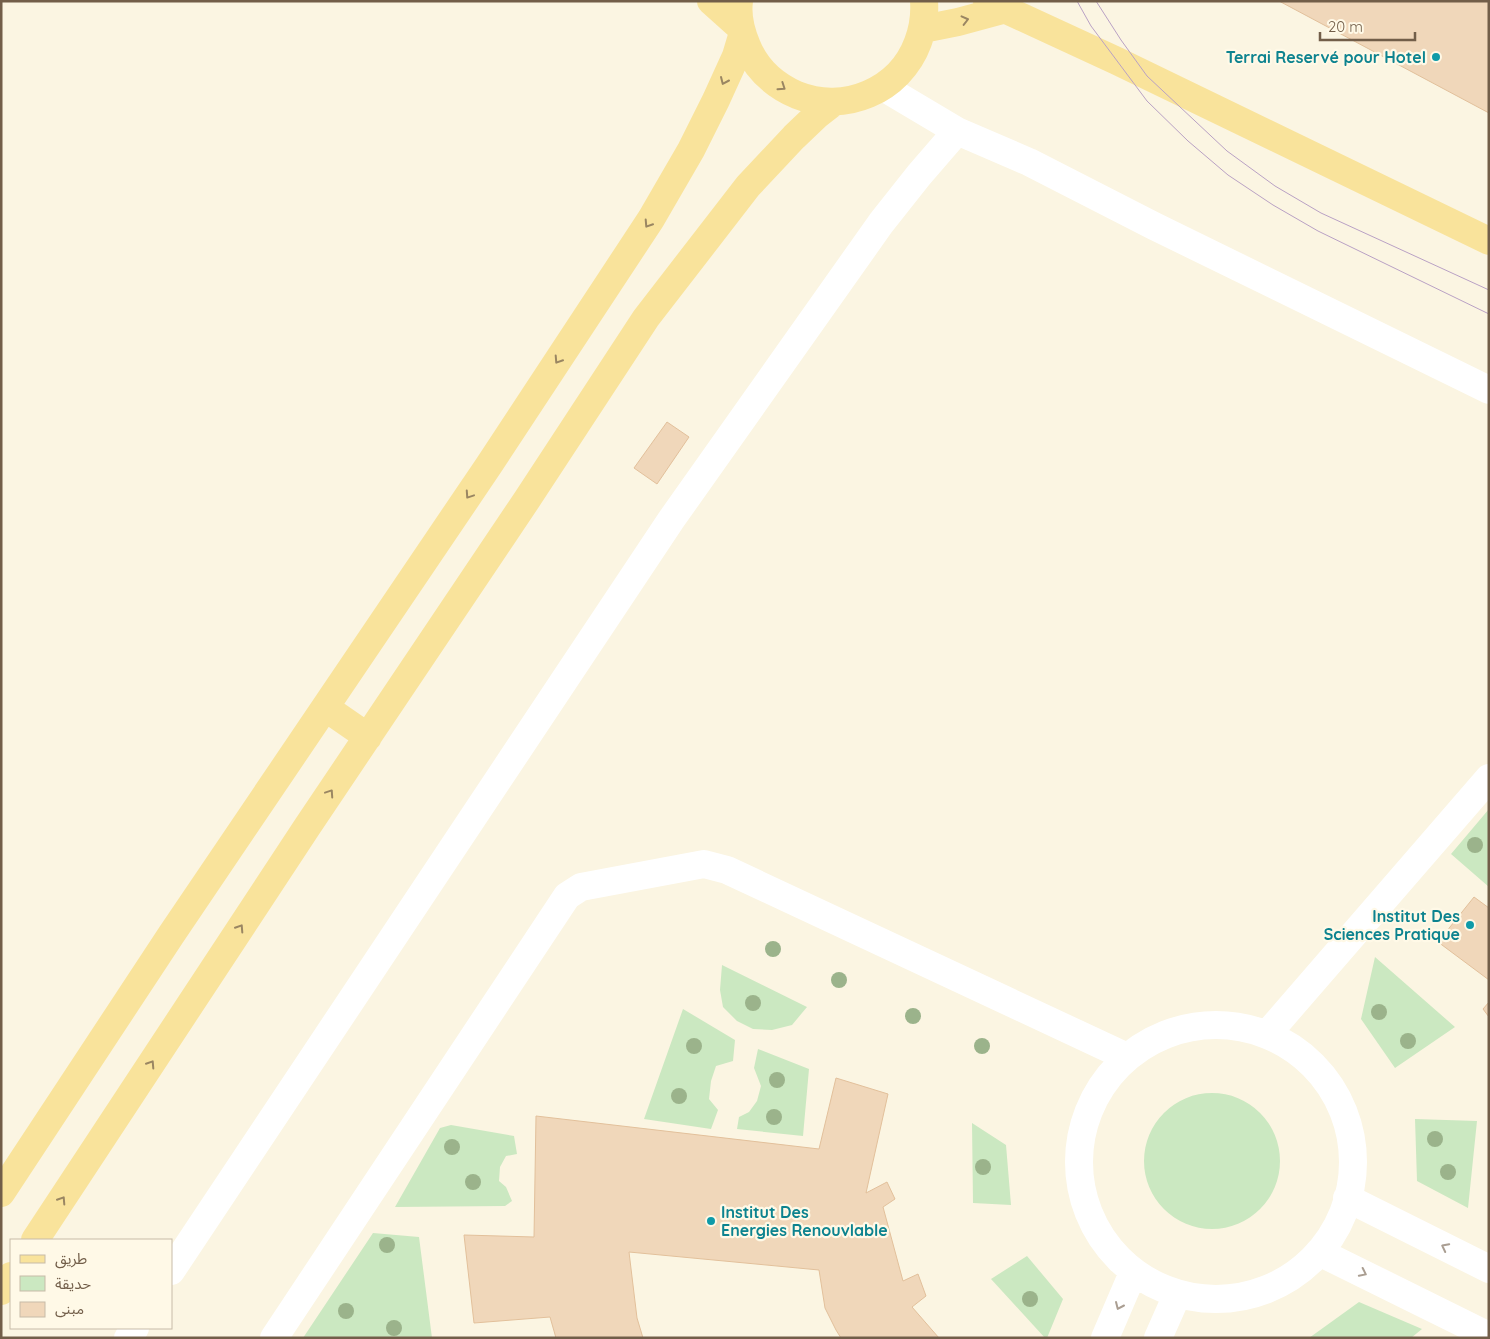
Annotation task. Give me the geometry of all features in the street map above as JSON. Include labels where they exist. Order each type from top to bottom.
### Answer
[{"type":"main road","points":[[711,1],[740,21],[752,58],[767,77],[787,91],[809,100],[834,102],[868,95],[883,87],[904,67],[912,55],[922,28],[924,1]]},
{"type":"main road","points":[[922,28],[958,22],[996,5],[1489,241]]},
{"type":"main road","points":[[1,1193],[171,935],[489,465],[651,219],[691,150],[736,56],[740,21]]},
{"type":"main road","points":[[36,1239],[646,318],[748,186],[794,137],[834,102]]},
{"type":"main road","points":[[326,708],[368,737]]},
{"type":"main road","points":[[1,1291],[10,1278]]},
{"type":"street","points":[[883,87],[956,131],[1029,162],[1489,390]]},
{"type":"street","points":[[172,1269],[671,520],[881,223],[956,131]]},
{"type":"street","points":[[1269,1032],[1489,778]]},
{"type":"street","points":[[274,1338],[567,896],[581,887],[704,864],[727,870],[1126,1057]]},
{"type":"street","points":[[1215,1024],[1269,1032],[1304,1055],[1333,1089],[1351,1134],[1352,1182],[1337,1228],[1311,1262],[1271,1289],[1225,1300],[1177,1295],[1132,1275],[1097,1231],[1081,1186],[1081,1138],[1097,1093],[1126,1057],[1168,1033],[1215,1024]]},
{"type":"street","points":[[1347,1198],[1489,1269]]},
{"type":"street","points":[[1319,1252],[1489,1336]]},
{"type":"street","points":[[1105,1338],[1132,1275]]},
{"type":"street","points":[[1158,1338],[1177,1295]]},
{"type":"green space","points":[[1489,809],[1489,887],[1451,854]]},
{"type":"green space","points":[[1375,957],[1455,1027],[1395,1068],[1361,1019]]},
{"type":"green space","points":[[722,965],[807,1007],[792,1025],[772,1030],[753,1029],[737,1021],[723,1007],[720,990]]},
{"type":"green space","points":[[683,1009],[735,1040],[733,1061],[716,1066],[711,1081],[709,1099],[718,1110],[711,1129],[644,1119]]},
{"type":"green space","points":[[758,1049],[809,1069],[803,1136],[737,1129],[739,1117],[749,1112],[757,1101],[761,1086],[754,1068]]},
{"type":"green space","points":[[1212,1093],[1238,1098],[1260,1113],[1275,1135],[1280,1161],[1275,1187],[1260,1209],[1238,1224],[1212,1229],[1186,1224],[1164,1209],[1149,1187],[1144,1161],[1149,1135],[1164,1113],[1186,1098]]},
{"type":"green space","points":[[1415,1119],[1477,1121],[1468,1208],[1417,1181]]},
{"type":"green space","points":[[972,1123],[1006,1145],[1011,1205],[973,1203]]},
{"type":"green space","points":[[451,1125],[514,1136],[517,1154],[506,1156],[500,1167],[499,1181],[506,1187],[512,1201],[505,1206],[395,1207],[440,1128]]},
{"type":"green space","points":[[373,1233],[419,1237],[432,1338],[303,1338]]},
{"type":"green space","points":[[1027,1256],[1063,1299],[1047,1338],[991,1279]]},
{"type":"green space","points":[[1359,1302],[1422,1329],[1411,1338],[1309,1338]]},
{"type":"building","name":"Terrai Reservé pour Hotel","points":[[1279,1],[1489,1],[1489,113]]},
{"type":"building","points":[[667,422],[689,437],[657,484],[634,468]]},
{"type":"building","name":"Institut Des Sciences Pratique","points":[[1474,897],[1489,908],[1489,980],[1438,942]]},
{"type":"building","points":[[1489,1002],[1489,1017],[1483,1009]]},
{"type":"building","name":"Institut Des Energies Renouvlable","points":[[836,1078],[888,1094],[866,1193],[887,1182],[895,1199],[883,1207],[903,1281],[918,1274],[926,1296],[912,1307],[939,1338],[841,1338],[825,1308],[819,1270],[629,1252],[637,1318],[643,1338],[556,1338],[550,1317],[474,1323],[464,1235],[534,1237],[536,1116],[819,1149]]},
{"type":"tram line","points":[[1077,1],[1091,26],[1147,101],[1188,141],[1228,175],[1273,205],[1318,231],[1489,314]]},
{"type":"tram line","points":[[1096,1],[1147,76],[1227,151],[1275,186],[1321,213],[1489,290]]},
{"type":"place","name":"Terrai Reservé pour Hotel","points":[[1436,57]]},
{"type":"place","name":"Institut Des Sciences Pratique","points":[[1470,925]]},
{"type":"place","name":"Institut Des Energies Renouvlable","points":[[711,1221]]}]
